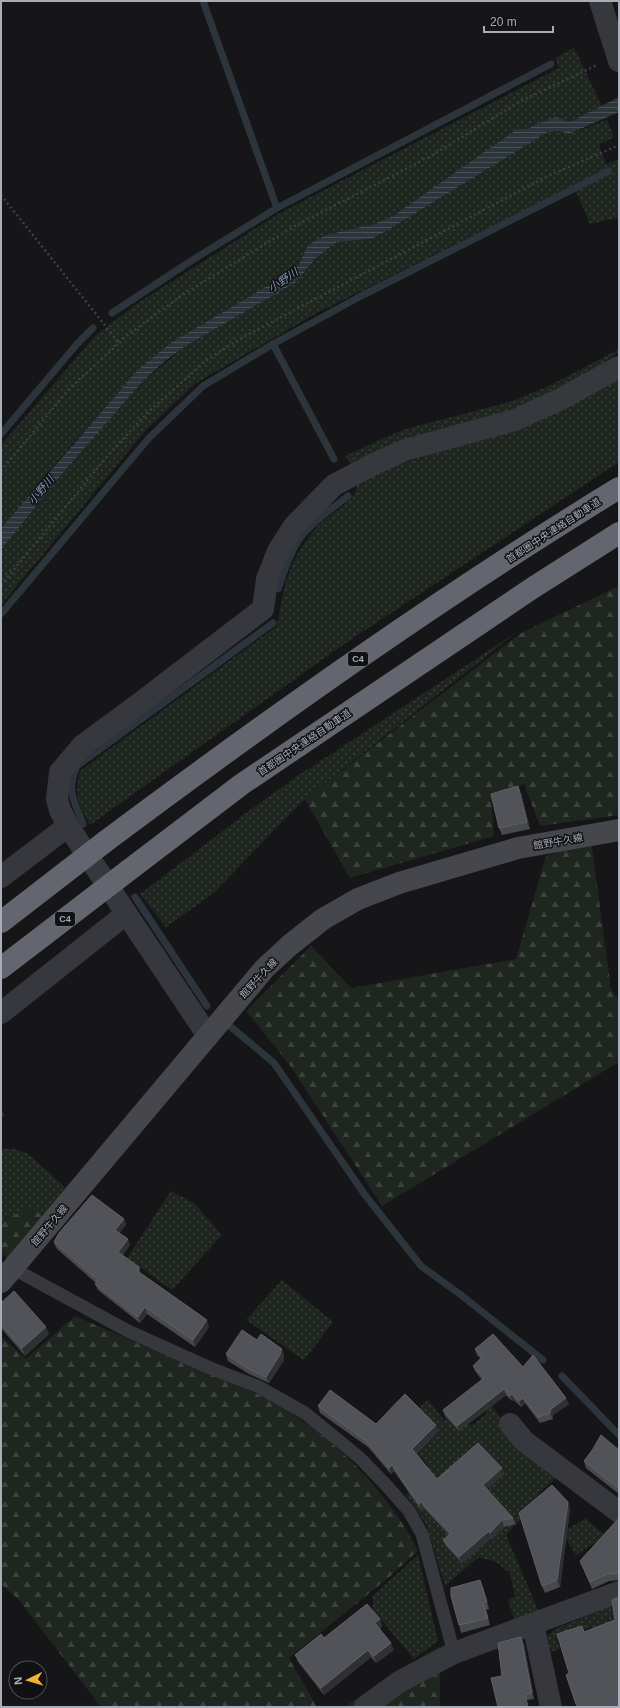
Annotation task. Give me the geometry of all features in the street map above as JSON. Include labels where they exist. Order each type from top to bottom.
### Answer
[{"type":"highway","name":"首都圏中央連絡自動車道","points":[[1,922],[106,841],[222,755],[347,666],[462,588],[619,488]]},
{"type":"highway","name":"首都圏中央連絡自動車道","points":[[1,968],[242,784],[534,587],[619,533]]},
{"type":"main road","name":"館野牛久線","points":[[7,1275],[265,968],[290,945],[323,919],[358,899],[399,883],[518,848],[619,830]]},
{"type":"street","points":[[600,1],[618,58]]},
{"type":"street","points":[[208,1036],[68,826],[60,810],[57,799],[60,772],[83,745],[263,609],[267,579],[278,551],[294,526],[334,485],[405,450],[515,420],[560,399],[619,367]]},
{"type":"street","points":[[1,877],[68,826]]},
{"type":"street","points":[[1,1013],[126,914]]},
{"type":"street","points":[[510,1424],[524,1441],[619,1512]]},
{"type":"street","points":[[365,1707],[399,1682],[454,1653],[619,1592]]},
{"type":"street","points":[[533,1624],[551,1707]]},
{"type":"lane","points":[[7,1275],[210,1368],[257,1386],[305,1413],[360,1458],[409,1511],[422,1534],[454,1653]]},
{"type":"path","points":[[1,472],[70,388],[119,343],[182,295],[293,227],[431,156],[519,102],[618,58]]},
{"type":"path","points":[[1,585],[110,453],[148,412],[207,360],[238,340],[546,177],[619,145]]},
{"type":"path","points":[[1,196],[119,343]]},
{"type":"green space","points":[[574,48],[602,106],[570,122],[556,117],[536,124],[528,129],[517,129],[393,216],[374,224],[326,235],[308,245],[299,264],[281,278],[172,342],[157,354],[74,442],[1,528],[1,445],[96,335],[138,303],[278,214],[559,68],[555,58]]},
{"type":"green space","points":[[607,120],[614,137],[599,145],[606,164],[619,159],[619,217],[590,224],[575,189],[575,185],[317,313],[196,383],[147,429],[1,605],[1,550],[62,474],[143,381],[187,345],[295,283],[316,258],[337,242],[371,239],[548,132],[559,131],[569,134]]},
{"type":"green space","points":[[619,349],[619,352],[577,382],[514,414],[353,466],[345,456],[402,430],[513,401],[553,384]]},
{"type":"green space","points":[[619,376],[619,462],[347,642],[90,825],[78,799],[77,787],[80,771],[277,626],[285,586],[299,551],[316,528],[354,495],[357,485],[386,469],[459,444]]},
{"type":"green space","points":[[619,586],[619,815],[540,826],[524,784],[491,798],[494,836],[350,878],[305,799],[521,633]]},
{"type":"green space","points":[[517,632],[305,799],[215,892],[166,927],[140,894],[293,779]]},
{"type":"green space","points":[[591,841],[611,989],[619,1001],[619,1062],[382,1206],[289,1064],[246,1011],[311,946],[351,988],[516,959],[546,856]]},
{"type":"green space","points":[[1,1149],[13,1149],[27,1153],[65,1187],[44,1215],[30,1208],[3,1220],[1,1219]]},
{"type":"green space","points":[[171,1191],[195,1204],[222,1235],[172,1290],[127,1258]]},
{"type":"green space","points":[[30,1208],[44,1215],[9,1260],[1,1253],[1,1219],[3,1220]]},
{"type":"green space","points":[[282,1280],[333,1322],[304,1360],[246,1320]]},
{"type":"green space","points":[[75,1316],[245,1388],[282,1407],[342,1452],[377,1489],[406,1530],[418,1551],[388,1578],[289,1658],[317,1707],[101,1707],[19,1600],[1,1584],[1,1336],[26,1359]]},
{"type":"green space","points":[[480,1390],[520,1444],[558,1476],[540,1492],[531,1508],[506,1535],[539,1612],[515,1621],[508,1600],[515,1596],[510,1573],[496,1562],[479,1557],[445,1586],[426,1524],[406,1495],[429,1473],[427,1464],[414,1452],[399,1426],[428,1400],[444,1420],[452,1409],[472,1426],[487,1413],[473,1396]]},
{"type":"green space","points":[[585,1518],[606,1536],[576,1555],[563,1533]]},
{"type":"green space","points":[[418,1555],[438,1641],[414,1659],[373,1610],[373,1596]]},
{"type":"green space","points":[[619,1603],[619,1660],[603,1663],[592,1627],[556,1639],[560,1649],[551,1652],[547,1636],[555,1629]]},
{"type":"green space","points":[[440,1646],[440,1707],[345,1707],[383,1680]]},
{"type":"water","name":"小野川","points":[[619,97],[619,112],[569,134],[559,131],[548,132],[371,239],[337,242],[316,258],[295,283],[187,345],[165,361],[143,381],[62,474],[1,550],[1,528],[137,371],[172,342],[281,278],[299,264],[308,245],[326,235],[374,224],[393,216],[517,129],[528,129],[536,124],[556,117],[570,122]]},
{"type":"building","points":[[518,786],[527,822],[499,828],[491,794]]},
{"type":"building","points":[[92,1195],[124,1219],[115,1230],[128,1239],[118,1252],[139,1267],[139,1272],[207,1320],[193,1340],[145,1307],[138,1317],[95,1284],[98,1280],[54,1242],[59,1233]]},
{"type":"building","points":[[14,1291],[46,1327],[22,1348],[1,1324],[1,1303]]},
{"type":"building","points":[[242,1330],[257,1340],[261,1334],[282,1349],[266,1377],[247,1368],[226,1354]]},
{"type":"building","points":[[493,1334],[523,1367],[533,1355],[566,1398],[551,1409],[550,1413],[538,1417],[523,1398],[519,1401],[512,1394],[510,1396],[504,1389],[457,1426],[443,1410],[484,1378],[473,1366],[482,1357],[475,1349]]},
{"type":"building","points":[[330,1390],[376,1424],[405,1394],[436,1425],[412,1449],[437,1479],[478,1443],[502,1468],[483,1485],[513,1518],[502,1520],[490,1533],[489,1531],[459,1557],[443,1540],[451,1533],[421,1502],[419,1504],[392,1465],[389,1468],[366,1441],[318,1406]]},
{"type":"building","points":[[601,1435],[619,1450],[619,1489],[584,1461]]},
{"type":"building","points":[[552,1485],[568,1502],[557,1580],[542,1586],[519,1513]]},
{"type":"building","points":[[619,1518],[619,1573],[607,1574],[590,1582],[580,1561]]},
{"type":"building","points":[[480,1580],[487,1602],[483,1603],[488,1618],[459,1625],[451,1596],[451,1588]]},
{"type":"building","points":[[619,1597],[619,1707],[577,1707],[566,1675],[569,1673],[557,1634],[582,1626],[584,1632],[615,1620],[612,1600]]},
{"type":"building","points":[[367,1604],[380,1619],[375,1623],[391,1643],[374,1656],[368,1650],[321,1688],[295,1655],[321,1634],[324,1638]]},
{"type":"building","points":[[521,1637],[532,1693],[525,1694],[528,1707],[498,1707],[491,1678],[502,1676],[498,1643]]},
{"type":"waterway","points":[[203,1],[277,208]]},
{"type":"waterway","points":[[112,313],[194,259],[277,208],[551,64]]},
{"type":"waterway","points":[[1,614],[149,438],[203,386],[273,344],[363,295],[609,171]]},
{"type":"waterway","points":[[1,434],[77,344],[93,328]]},
{"type":"waterway","points":[[273,344],[334,459]]},
{"type":"waterway","points":[[278,589],[290,556],[301,537],[317,520],[348,496]]},
{"type":"waterway","points":[[83,824],[72,795],[72,782],[77,766],[273,623]]},
{"type":"waterway","points":[[135,897],[207,1006]]},
{"type":"waterway","points":[[231,1027],[274,1063],[365,1195],[421,1266],[461,1295],[543,1360]]},
{"type":"waterway","points":[[562,1376],[619,1435]]}]
